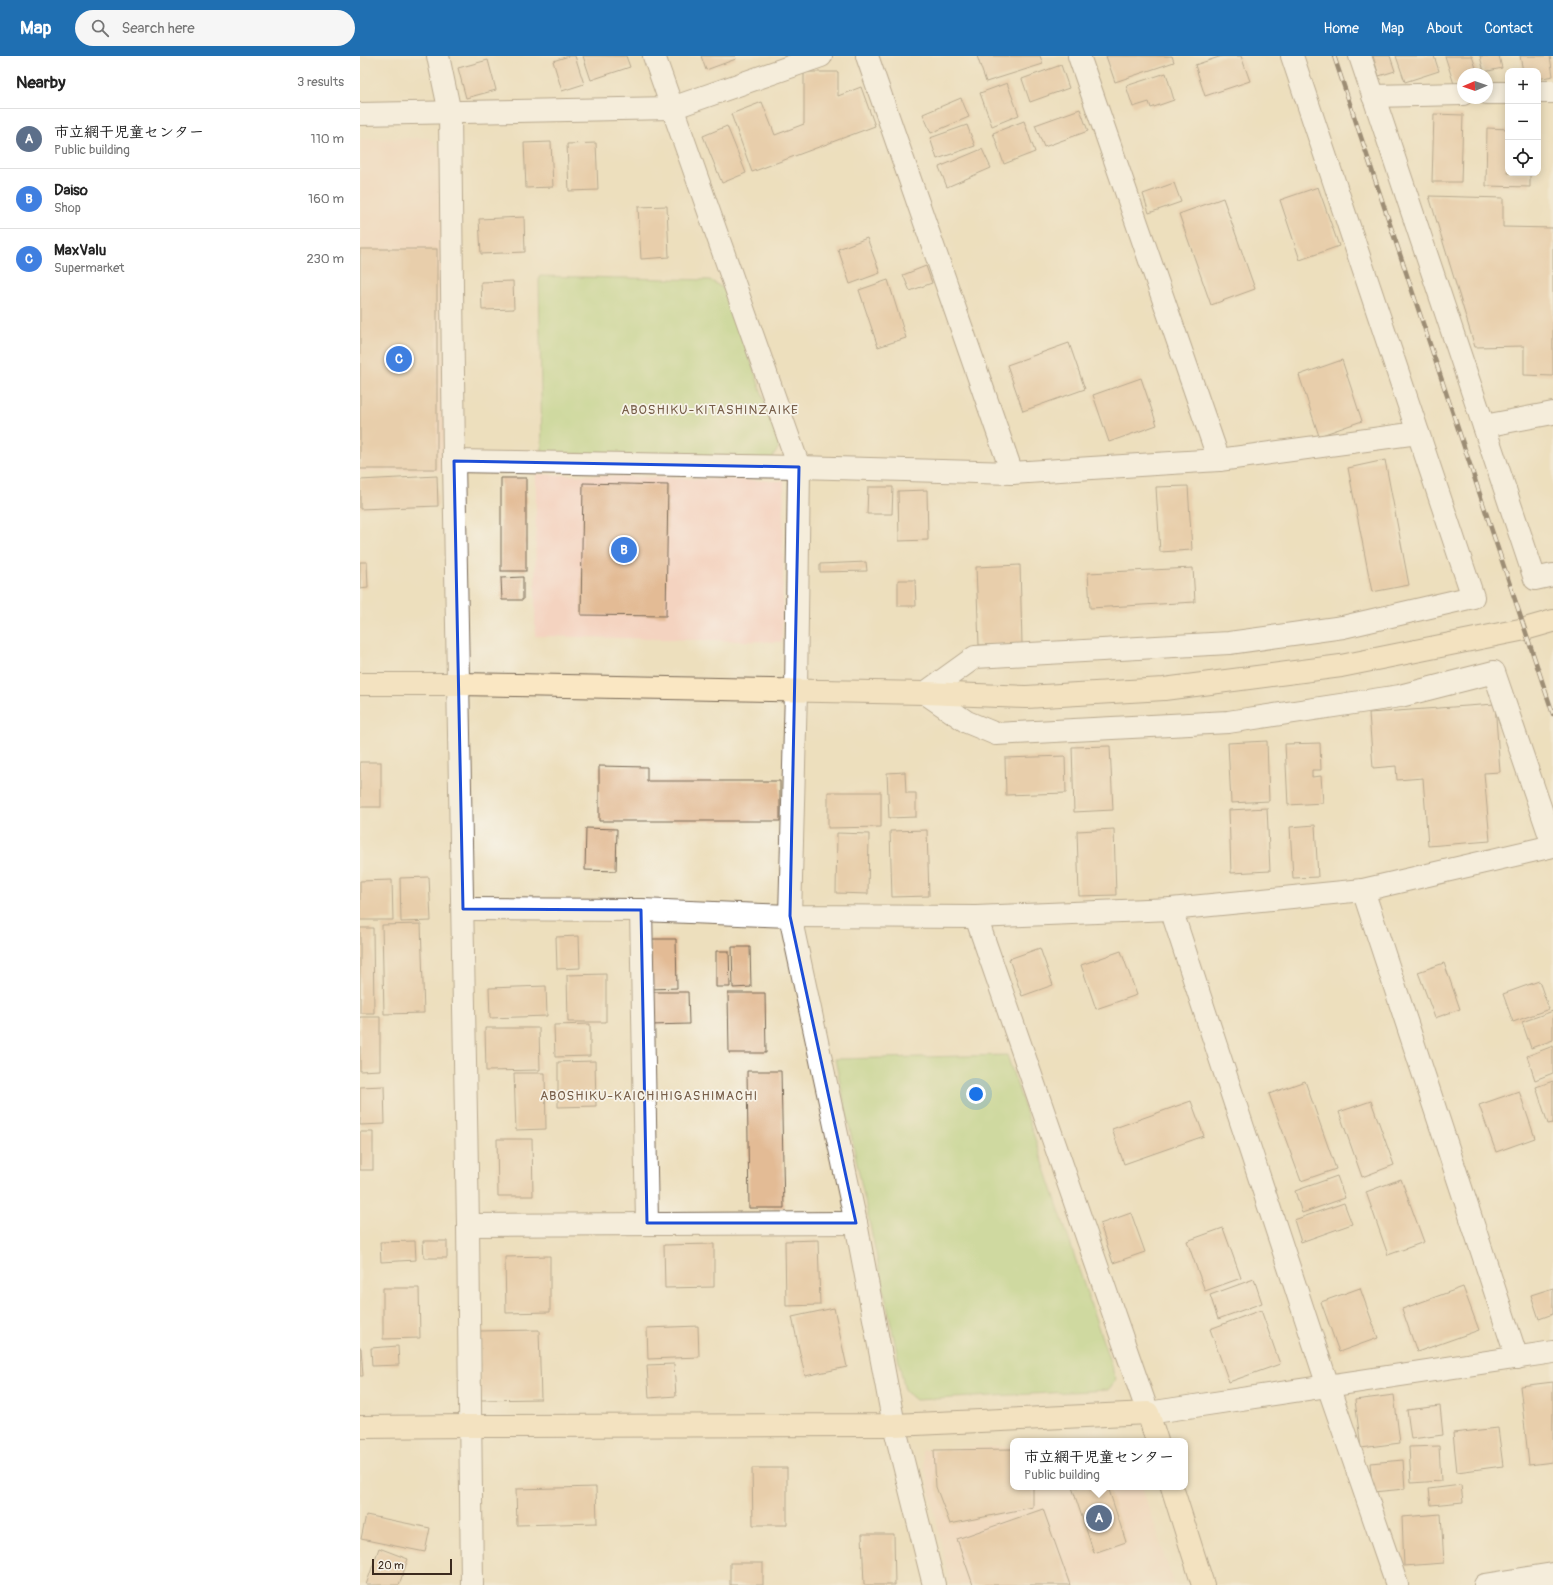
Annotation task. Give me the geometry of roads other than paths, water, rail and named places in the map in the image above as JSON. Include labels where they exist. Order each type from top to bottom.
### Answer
[{"type":"street","points":[[438,56],[450,113],[454,461],[468,1225],[469,1426],[472,1585]]},
{"type":"street","points":[[654,56],[798,467],[796,691],[790,916],[856,1223],[894,1425],[934,1585]]},
{"type":"street","points":[[360,114],[672,108],[821,56]]},
{"type":"street","points":[[867,56],[1012,473]]},
{"type":"street","points":[[1079,56],[1219,460]]},
{"type":"street","points":[[925,694],[975,657],[1228,643],[1343,627],[1473,597],[1292,56]]},
{"type":"street","points":[[1360,56],[1535,579],[1553,575]]},
{"type":"street","points":[[1541,92],[1553,92]]},
{"type":"street","points":[[1493,93],[1505,93]]},
{"type":"street","points":[[1373,96],[1457,94]]},
{"type":"street","points":[[1484,426],[1553,413]]},
{"type":"street","points":[[454,461],[798,467],[1012,473],[1219,460],[1418,433]]},
{"type":"street","points":[[360,684],[458,684],[1026,697],[1164,690],[1341,666],[1525,629],[1553,621]]},
{"type":"street","points":[[463,909],[641,910],[790,916],[976,917],[1171,909],[1363,890],[1553,845],[1494,672],[1400,696],[1228,722],[996,734],[966,722],[925,694]]},
{"type":"street","points":[[1363,890],[1517,1358]]},
{"type":"street","points":[[1171,909],[1328,1386],[1397,1585]]},
{"type":"street","points":[[641,910],[647,1223]]},
{"type":"street","points":[[976,917],[1156,1438]]},
{"type":"street","points":[[468,1225],[856,1223]]},
{"type":"street","points":[[360,1427],[894,1425],[1148,1413],[1553,1352]]},
{"type":"street","points":[[1173,1490],[1203,1585]]},
{"type":"street","points":[[1485,1585],[1553,1574]]},
{"type":"railway","points":[[1334,56],[1553,714]]},
{"type":"place","name":"MaxValu","points":[[399,359]]},
{"type":"place","name":"Daiso","points":[[624,550]]},
{"type":"place","name":"市立網干児童センター","points":[[1099,1518]]},
{"type":"district","name":"ABOSHIKU-KITASHINZAIKE","points":[[710,409]]},
{"type":"district","name":"ABOSHIKU-KAICHIHIGASHIMACHI","points":[[649,1095]]}]
